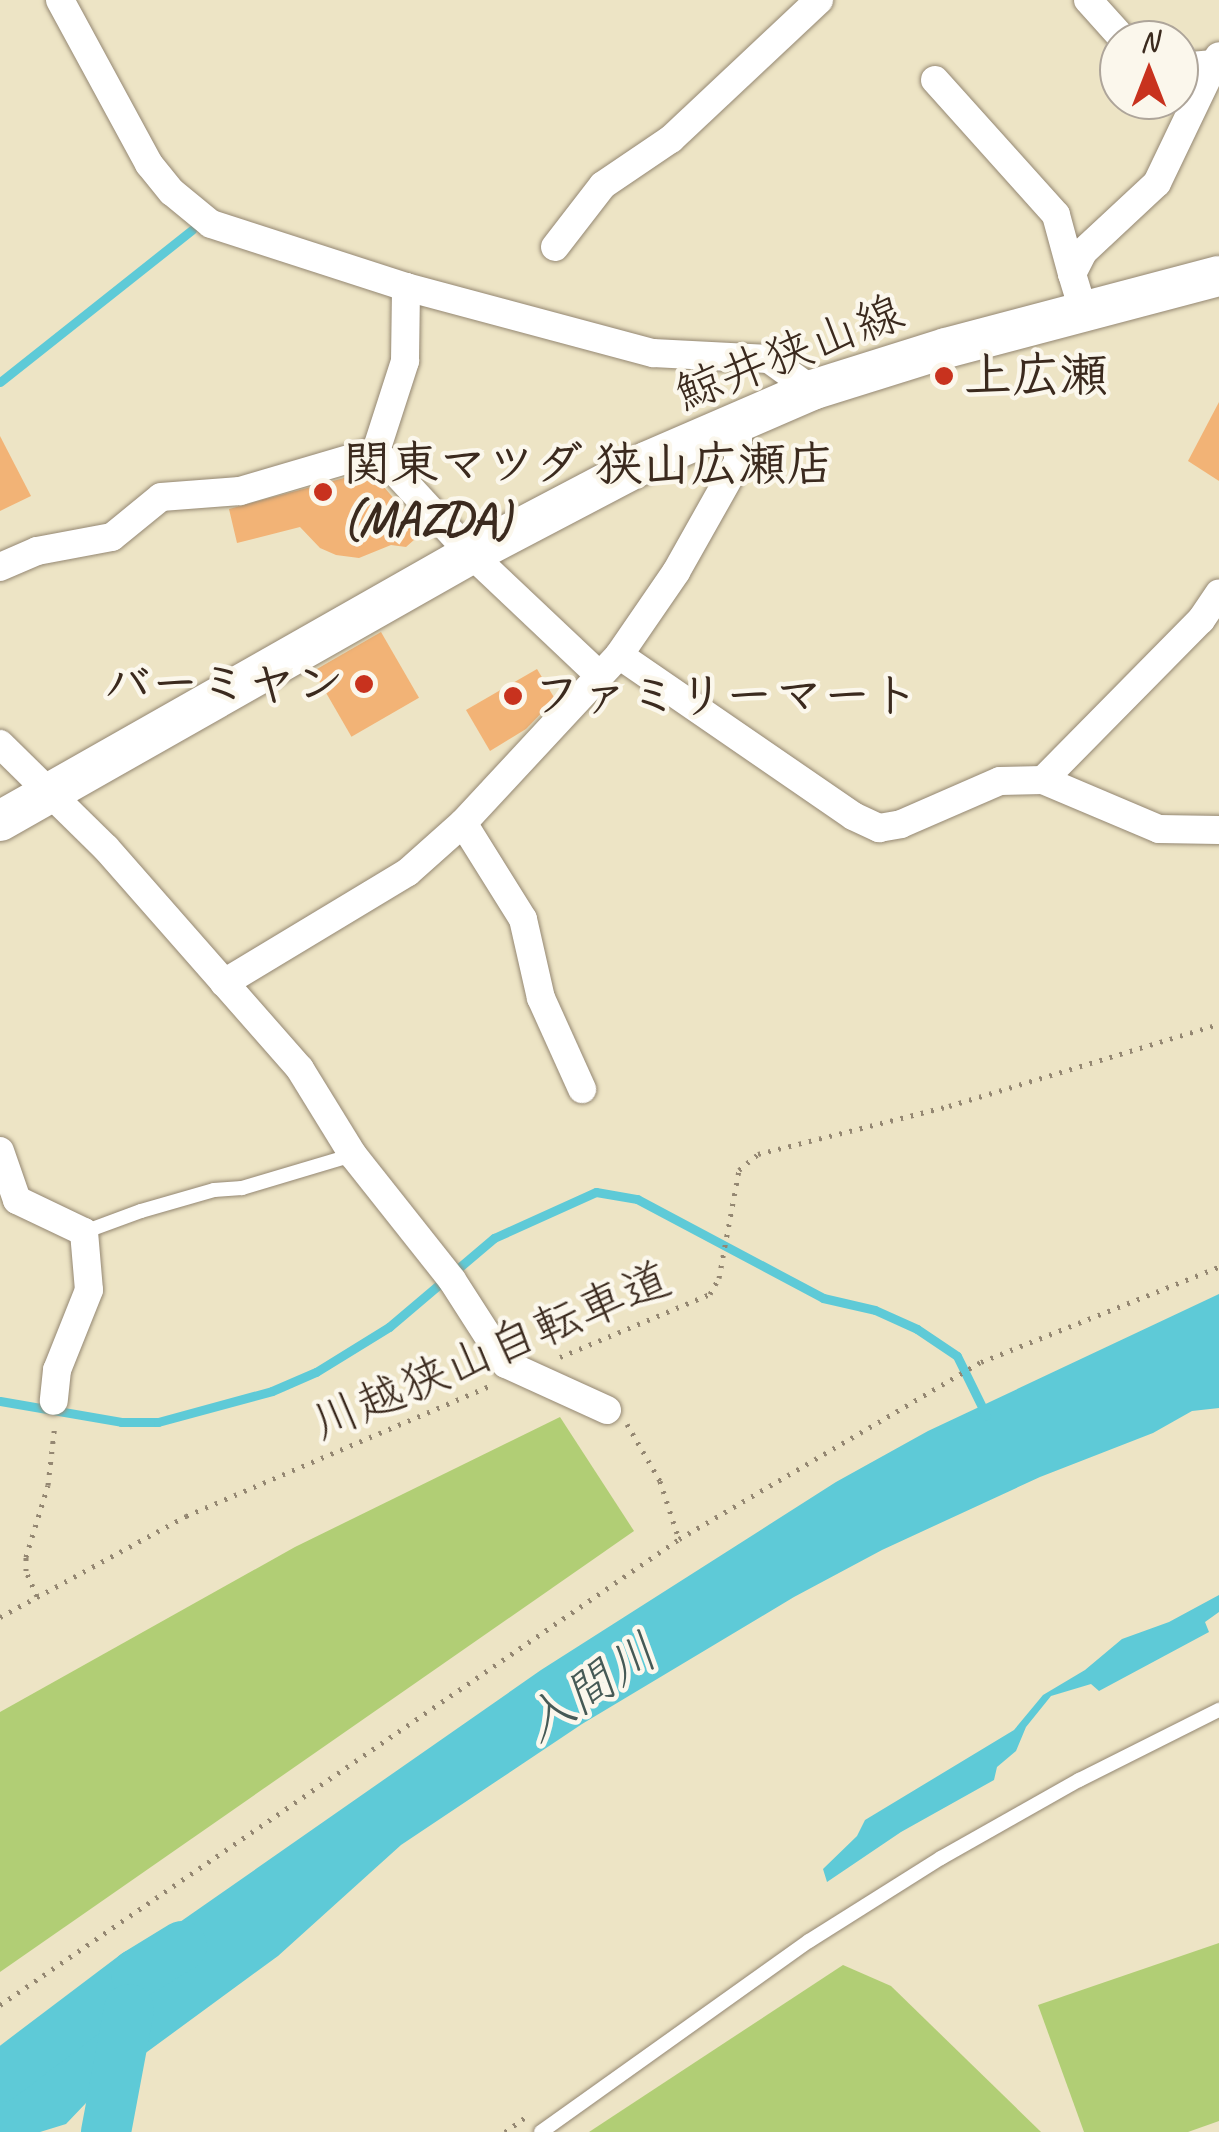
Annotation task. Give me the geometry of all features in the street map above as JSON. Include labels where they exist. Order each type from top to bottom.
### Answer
[{"type":"main road","name":"鯨井狭山線","points":[[0,822],[471,554],[646,462],[812,390],[1077,292],[1219,276]]},
{"type":"street","points":[[60,0],[148,164],[172,192],[211,224],[406,287],[653,353],[770,359],[812,390]]},
{"type":"street","points":[[555,246],[602,186],[671,139],[819,0]]},
{"type":"street","points":[[1088,0],[1106,20]]},
{"type":"street","points":[[1077,292],[1083,252],[1157,183],[1216,60]]},
{"type":"street","points":[[936,80],[1056,215],[1077,292]]},
{"type":"street","points":[[376,452],[406,361],[406,287]]},
{"type":"street","points":[[224,983],[408,872],[463,822],[609,664],[676,572],[738,462],[738,421]]},
{"type":"street","points":[[376,452],[471,554],[609,664],[853,816],[879,828],[901,824],[1000,781],[1043,780],[1160,829],[1219,830]]},
{"type":"street","points":[[0,567],[37,551],[112,537],[161,497],[240,490],[376,452]]},
{"type":"street","points":[[1043,780],[1201,620],[1219,593]]},
{"type":"street","points":[[0,744],[106,848],[300,1069],[353,1154],[448,1275],[506,1364],[607,1410]]},
{"type":"street","points":[[463,822],[523,919],[542,998],[582,1089]]},
{"type":"street","points":[[0,1151],[16,1200],[84,1232],[89,1290],[56,1370],[54,1401]]},
{"type":"lane","points":[[84,1232],[214,1190],[242,1188],[353,1154]]},
{"type":"lane","points":[[541,2132],[810,1941],[925,1869],[1078,1780],[1219,1710]]},
{"type":"path","name":"川越狭山自転車道","points":[[0,1617],[186,1516],[699,1300],[716,1288],[740,1170],[758,1154],[775,1146],[949,1106],[1219,1024]]},
{"type":"path","points":[[0,2005],[679,1539],[981,1362],[1219,1267]]},
{"type":"path","points":[[37,1596],[26,1571],[26,1556],[48,1485],[54,1401]]},
{"type":"path","points":[[607,1410],[633,1428],[660,1481],[679,1539]]},
{"type":"green space","points":[[560,1417],[634,1531],[0,1972],[0,1712],[295,1547]]},
{"type":"green space","points":[[1219,1943],[1219,2121],[1188,2132],[1084,2132],[1038,2005]]},
{"type":"green space","points":[[843,1965],[891,1986],[1041,2132],[589,2132]]},
{"type":"water","name":"入間川","points":[[1219,1294],[1219,1408],[1192,1411],[1153,1433],[1040,1477],[882,1550],[794,1597],[582,1724],[401,1845],[278,1956],[106,2082],[66,2124],[40,2132],[0,2132],[0,2075],[103,2004],[168,1950],[173,1940],[167,1931],[541,1670],[836,1482],[928,1431]]},
{"type":"water","points":[[1219,1595],[1219,1612],[1205,1622],[1209,1632],[1099,1691],[1091,1684],[1051,1696],[1026,1727],[1016,1751],[997,1767],[994,1780],[901,1832],[827,1882],[823,1869],[857,1836],[865,1820],[1014,1730],[1043,1695],[1085,1670],[1122,1639],[1169,1622]]},
{"type":"building","points":[[1219,402],[1219,481],[1188,461]]},
{"type":"building","points":[[0,436],[31,496],[0,511]]},
{"type":"building","points":[[370,471],[423,532],[406,547],[391,545],[359,558],[336,555],[320,548],[300,527],[237,543],[229,509]]},
{"type":"building","points":[[381,632],[419,698],[351,737],[313,671]]},
{"type":"building","points":[[537,669],[555,699],[526,729],[490,751],[466,710]]},
{"type":"waterway","points":[[0,382],[192,230]]},
{"type":"waterway","points":[[0,1401],[121,1422],[158,1422],[272,1391],[316,1372],[389,1327],[494,1238],[596,1192],[637,1199],[823,1298],[875,1310],[917,1329],[957,1356],[986,1415]]},
{"type":"waterway","name":"入間川","points":[[0,2077],[136,1974],[182,1946]]},
{"type":"waterway","points":[[106,2132],[129,2009]]},
{"type":"place","name":"上広瀬","points":[[944,376]]},
{"type":"place","name":"関東マツダ 狭山広瀬店 (MAZDA)","points":[[323,492]]},
{"type":"place","name":"バーミヤン","points":[[364,684]]},
{"type":"place","name":"ファミリーマート","points":[[513,696]]}]
